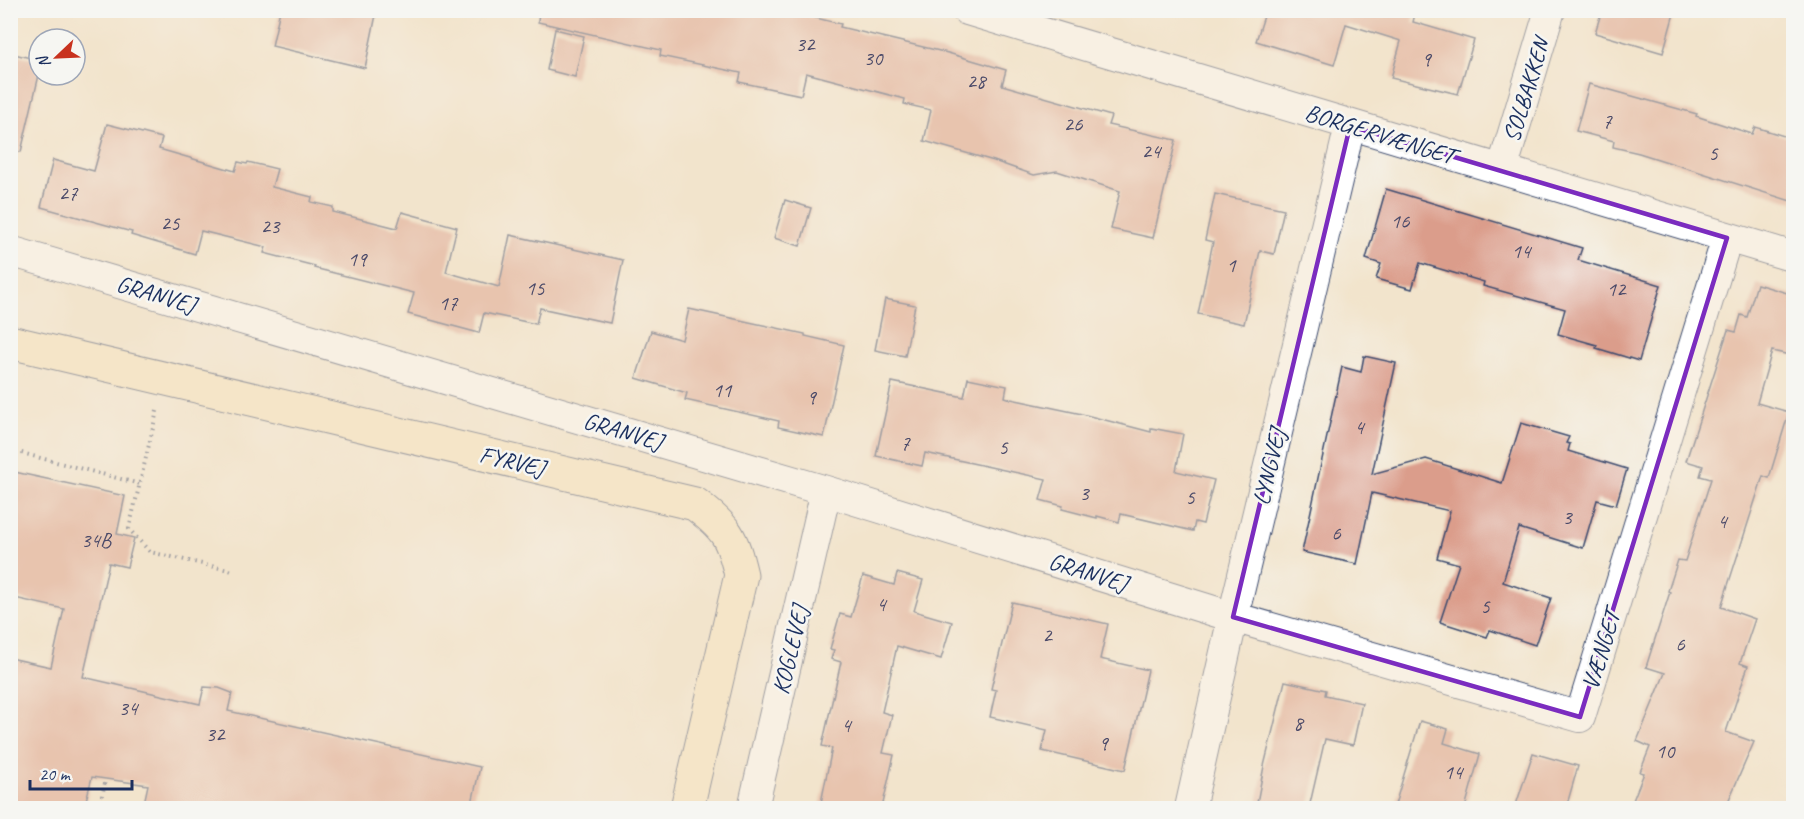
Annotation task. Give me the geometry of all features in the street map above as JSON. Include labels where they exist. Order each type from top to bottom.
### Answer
[{"type":"street","name":"BORGERVÆNGET","points":[[967,10],[1794,257]]},
{"type":"street","name":"SOLBAKKEN","points":[[1502,170],[1550,10]]},
{"type":"street","name":"LYNGVEJ","points":[[1190,808],[1350,126]]},
{"type":"street","name":"VÆNGET","points":[[1233,617],[1580,717],[1727,238]]},
{"type":"street","name":"GRANVEJ","points":[[10,251],[826,491],[1233,617]]},
{"type":"street","name":"FYRVEJ","points":[[10,342],[695,504],[719,522],[735,547],[741,575],[687,808]]},
{"type":"street","name":"KOGLEVEJ","points":[[753,808],[826,491]]},
{"type":"path","points":[[165,378],[129,530],[150,552],[233,571]]},
{"type":"path","points":[[10,450],[140,484]]},
{"type":"path","points":[[99,808],[106,778]]},
{"type":"highlighted area","points":[[1350,126],[1727,238],[1580,717],[1233,617]]},
{"type":"building","points":[[280,10],[377,10],[365,68],[272,46]]},
{"type":"building","points":[[539,10],[754,10],[779,15],[780,10],[783,10],[1006,70],[1002,85],[1111,116],[1108,125],[1176,140],[1153,238],[1111,229],[1120,191],[1057,171],[1034,175],[924,141],[931,110],[904,104],[905,99],[806,73],[801,95],[739,82],[741,73],[660,56],[661,50],[538,22]]},
{"type":"building","points":[[1266,10],[1416,10],[1413,22],[1474,40],[1458,94],[1391,78],[1401,41],[1346,24],[1334,65],[1256,41]]},
{"type":"building","points":[[1602,10],[1675,10],[1663,53],[1595,33]]},
{"type":"building","points":[[555,29],[584,36],[575,77],[547,70]]},
{"type":"building","points":[[10,53],[27,57],[27,87],[36,87],[21,152],[10,151]]},
{"type":"building","points":[[1589,84],[1697,114],[1696,116],[1752,134],[1755,127],[1794,139],[1794,202],[1639,153],[1613,147],[1614,141],[1576,131]]},
{"type":"building","points":[[107,124],[162,138],[159,149],[235,171],[238,162],[277,169],[272,187],[312,197],[311,202],[333,207],[333,212],[397,228],[402,212],[457,227],[446,272],[499,287],[510,235],[623,260],[610,323],[540,308],[536,324],[484,313],[479,333],[408,314],[414,293],[264,253],[266,247],[201,231],[195,254],[131,235],[132,232],[41,207],[53,160],[94,171]]},
{"type":"building","points":[[1386,189],[1582,248],[1578,260],[1661,285],[1639,361],[1596,348],[1597,345],[1558,334],[1565,309],[1483,286],[1484,282],[1420,263],[1412,289],[1376,279],[1381,264],[1366,259]]},
{"type":"building","points":[[1215,194],[1284,209],[1274,254],[1260,251],[1244,324],[1198,314],[1213,242],[1205,240]]},
{"type":"building","points":[[785,200],[811,208],[800,246],[774,238]]},
{"type":"building","points":[[1757,284],[1794,295],[1794,356],[1772,351],[1757,403],[1789,412],[1769,478],[1763,476],[1721,607],[1755,619],[1740,663],[1748,666],[1726,732],[1754,742],[1727,804],[1720,802],[1716,808],[1630,808],[1644,773],[1640,772],[1650,747],[1637,741],[1665,673],[1646,667],[1678,560],[1685,561],[1711,479],[1700,476],[1703,466],[1686,461],[1728,330],[1736,332],[1741,315],[1747,317]]},
{"type":"building","points":[[885,299],[915,305],[905,356],[875,350]]},
{"type":"building","points":[[689,309],[805,334],[805,336],[844,345],[824,437],[778,427],[779,421],[685,400],[687,393],[636,378],[651,331],[682,340]]},
{"type":"building","points":[[1364,356],[1396,363],[1372,474],[1426,459],[1502,483],[1521,423],[1569,437],[1566,443],[1570,444],[1568,451],[1627,469],[1616,505],[1597,500],[1583,548],[1519,528],[1503,582],[1551,598],[1535,645],[1490,630],[1487,637],[1440,622],[1459,564],[1437,558],[1450,511],[1372,493],[1357,564],[1302,552],[1342,367],[1361,372]]},
{"type":"building","points":[[968,378],[1007,386],[1005,397],[1011,399],[1151,432],[1151,428],[1183,434],[1176,471],[1214,480],[1203,524],[1195,522],[1193,531],[1121,514],[1119,522],[1097,516],[1097,518],[1062,509],[1063,506],[1040,500],[1046,479],[925,453],[922,466],[876,456],[892,382],[964,397]]},
{"type":"building","points":[[10,471],[125,496],[117,534],[134,538],[127,567],[109,563],[83,677],[200,704],[204,687],[219,688],[232,693],[228,711],[480,767],[471,808],[143,808],[148,785],[92,777],[84,808],[10,808],[10,658],[51,667],[64,609],[10,597]]},
{"type":"building","points":[[897,573],[923,580],[914,611],[952,622],[941,659],[897,646],[882,712],[892,715],[883,753],[894,755],[882,808],[820,808],[832,748],[822,746],[841,662],[831,659],[834,650],[830,649],[840,614],[851,617],[863,576],[894,585]]},
{"type":"building","points":[[1012,602],[1108,624],[1100,659],[1148,670],[1125,770],[1042,751],[1047,730],[990,717],[996,690],[991,689]]},
{"type":"building","points":[[1285,681],[1326,690],[1325,695],[1362,703],[1353,745],[1325,739],[1309,808],[1256,808],[1264,766]]},
{"type":"building","points":[[1420,721],[1448,729],[1444,743],[1480,754],[1465,808],[1394,808]]},
{"type":"building","points":[[1533,753],[1578,766],[1566,808],[1515,808]]}]
